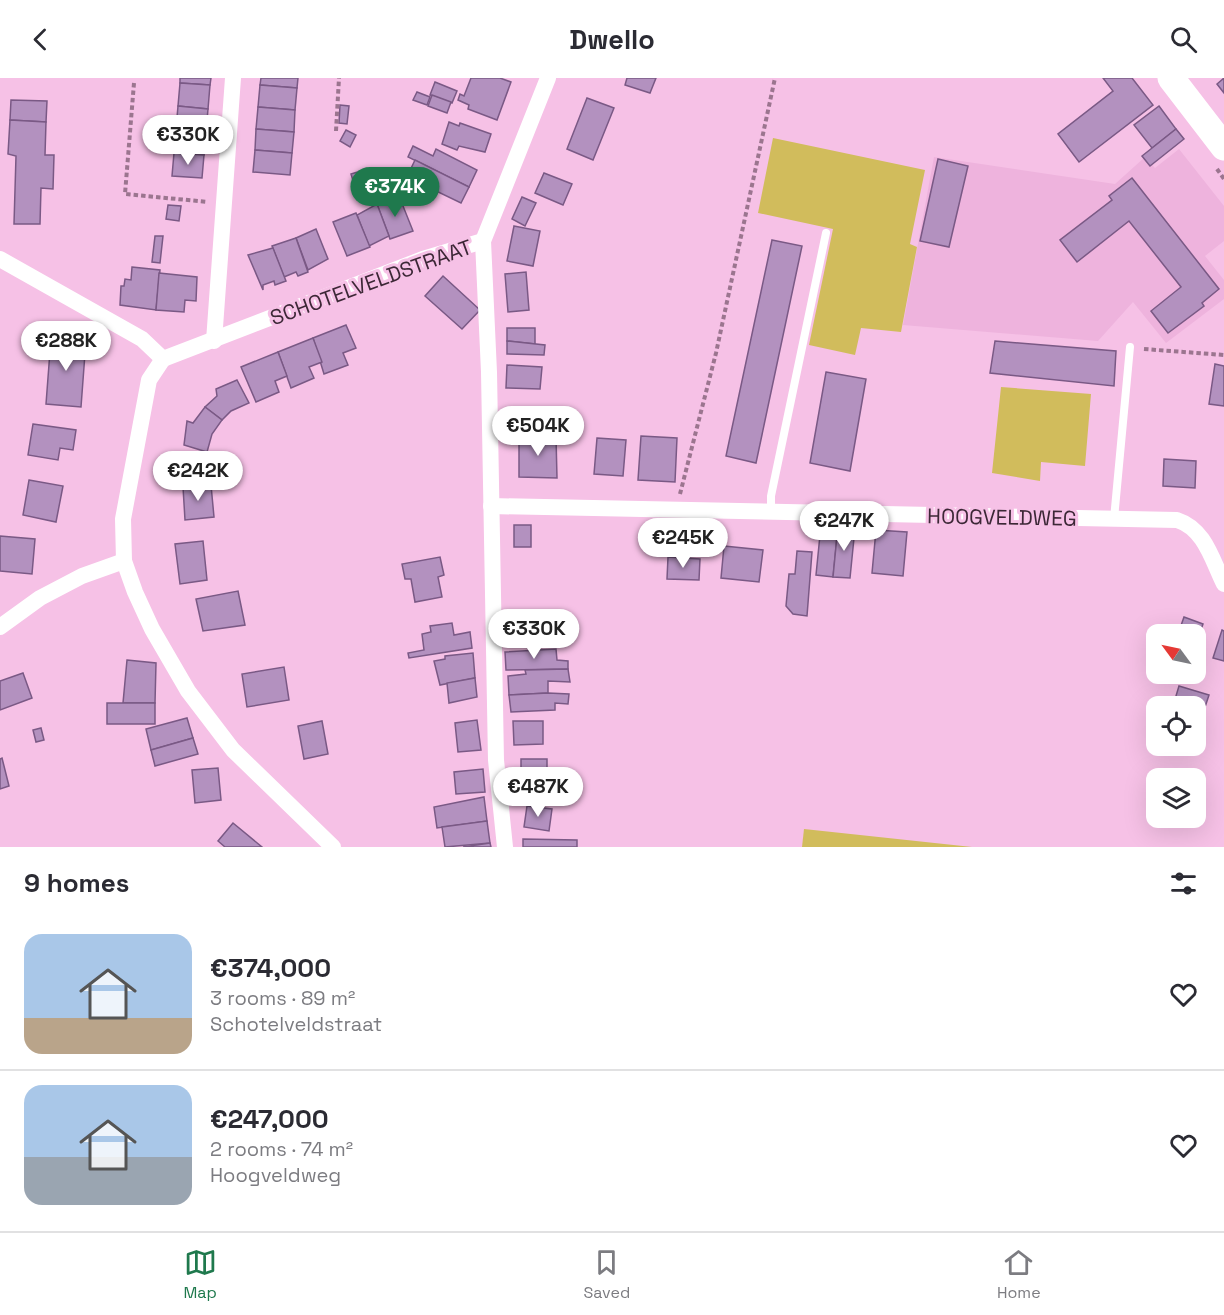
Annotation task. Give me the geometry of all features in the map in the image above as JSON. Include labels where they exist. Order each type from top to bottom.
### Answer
[{"type":"main road","points":[[1171,78],[1224,147]]},
{"type":"street","points":[[214,341],[233,78]]},
{"type":"street","name":"SCHOTELVELDSTRAAT","points":[[163,359],[423,259],[483,241],[548,78]]},
{"type":"street","points":[[483,241],[496,760],[506,847]]},
{"type":"street","points":[[0,260],[142,339],[163,359],[149,380],[129,480],[123,519],[124,561],[152,629],[188,691],[233,750],[333,847]]},
{"type":"street","name":"HOOGVELDWEG","points":[[491,506],[1177,520],[1187,523],[1200,534],[1224,584]]},
{"type":"street","points":[[0,627],[40,598],[82,576],[124,561]]},
{"type":"lane","points":[[771,512],[771,496],[826,233]]},
{"type":"lane","points":[[1113,519],[1130,347]]},
{"type":"path","points":[[336,131],[339,78]]},
{"type":"path","points":[[676,509],[716,353],[775,78]]},
{"type":"path","points":[[134,83],[125,194],[224,204]]},
{"type":"path","points":[[1130,347],[1224,356]]},
{"type":"shaded area","points":[[773,138],[925,170],[910,244],[917,247],[901,332],[861,328],[855,355],[809,345],[833,229],[758,213]]},
{"type":"shaded area","points":[[1179,149],[1224,206],[1224,241],[1205,256],[1224,280],[1224,299],[1166,343],[1133,302],[1098,341],[903,325],[934,157],[1115,184],[1145,157],[1155,168]]},
{"type":"shaded area","points":[[1001,387],[1091,394],[1085,466],[1041,462],[1040,481],[992,473]]},
{"type":"shaded area","points":[[804,829],[972,847],[802,847]]},
{"type":"building","points":[[180,78],[211,78],[210,85],[180,83]]},
{"type":"building","points":[[261,78],[298,78],[297,88],[260,85]]},
{"type":"building","points":[[471,78],[500,78],[511,82],[497,120],[468,109],[469,105],[458,100],[460,94],[464,96]]},
{"type":"building","points":[[627,78],[656,78],[650,93],[625,85]]},
{"type":"building","points":[[1103,78],[1132,78],[1153,105],[1079,162],[1058,134],[1113,91]]},
{"type":"building","points":[[1224,78],[1224,93],[1217,84]]},
{"type":"building","points":[[435,82],[457,91],[452,103],[430,95]]},
{"type":"building","points":[[180,83],[210,85],[208,109],[178,106]]},
{"type":"building","points":[[260,85],[297,88],[295,110],[258,107]]},
{"type":"building","points":[[417,92],[430,97],[427,105],[413,100]]},
{"type":"building","points":[[432,95],[451,102],[447,113],[428,106]]},
{"type":"building","points":[[587,98],[614,108],[593,160],[567,149]]},
{"type":"building","points":[[11,100],[47,101],[46,122],[10,120]]},
{"type":"building","points":[[340,105],[349,106],[347,124],[339,123]]},
{"type":"building","points":[[178,106],[208,109],[206,132],[176,129]]},
{"type":"building","points":[[1159,106],[1176,129],[1152,148],[1134,125]]},
{"type":"building","points":[[258,107],[295,110],[294,132],[256,129]]},
{"type":"building","points":[[10,120],[46,122],[45,155],[54,155],[53,189],[41,188],[40,224],[14,224],[16,156],[8,154]]},
{"type":"building","points":[[449,122],[459,126],[460,123],[491,134],[485,152],[459,146],[457,150],[442,144]]},
{"type":"building","points":[[176,129],[206,132],[204,155],[174,153]]},
{"type":"building","points":[[256,129],[294,132],[292,153],[255,150]]},
{"type":"building","points":[[1176,129],[1184,139],[1150,166],[1142,156]]},
{"type":"building","points":[[346,130],[356,135],[350,147],[340,141]]},
{"type":"building","points":[[413,146],[433,156],[436,149],[477,170],[469,187],[408,157]]},
{"type":"building","points":[[255,150],[292,153],[290,175],[253,172]]},
{"type":"building","points":[[174,153],[204,155],[202,178],[172,176]]},
{"type":"building","points":[[938,159],[968,166],[949,247],[920,241]]},
{"type":"building","points":[[415,160],[469,187],[461,203],[407,177]]},
{"type":"building","points":[[361,171],[364,180],[354,184],[351,174]]},
{"type":"building","points":[[544,173],[572,184],[563,205],[535,193]]},
{"type":"building","points":[[1132,178],[1219,289],[1202,303],[1204,306],[1168,333],[1151,311],[1181,287],[1129,221],[1077,262],[1060,240],[1112,200],[1109,196]]},
{"type":"building","points":[[399,196],[413,231],[390,239],[377,204]]},
{"type":"building","points":[[522,197],[536,203],[525,226],[512,219]]},
{"type":"building","points":[[377,204],[389,236],[369,246],[357,215]]},
{"type":"building","points":[[168,205],[181,206],[179,221],[166,219]]},
{"type":"building","points":[[356,213],[370,247],[347,256],[333,222]]},
{"type":"building","points":[[514,226],[540,231],[533,266],[507,261]]},
{"type":"building","points":[[316,229],[328,259],[308,270],[296,238]]},
{"type":"building","points":[[155,236],[163,236],[160,263],[152,262]]},
{"type":"building","points":[[296,238],[308,272],[298,276],[296,272],[284,277],[272,246]]},
{"type":"building","points":[[772,240],[802,246],[756,463],[726,456]]},
{"type":"building","points":[[273,248],[286,281],[275,285],[274,281],[263,285],[263,290],[248,255]]},
{"type":"building","points":[[132,267],[160,270],[156,310],[120,305],[121,286],[124,286],[125,279],[131,280]]},
{"type":"building","points":[[526,272],[529,310],[508,312],[505,274]]},
{"type":"building","points":[[159,273],[197,277],[196,301],[185,300],[184,312],[156,310]]},
{"type":"building","points":[[443,276],[480,310],[462,329],[425,296]]},
{"type":"building","points":[[346,325],[356,348],[343,353],[348,365],[324,374],[313,338]]},
{"type":"building","points":[[507,328],[535,328],[535,344],[507,341]]},
{"type":"building","points":[[51,338],[86,340],[81,407],[46,404]]},
{"type":"building","points":[[313,338],[322,362],[309,367],[314,378],[291,388],[278,352]]},
{"type":"building","points":[[507,341],[545,345],[544,355],[507,354]]},
{"type":"building","points":[[995,341],[1116,351],[1114,386],[990,373]]},
{"type":"building","points":[[278,352],[287,376],[275,381],[279,392],[256,402],[241,367]]},
{"type":"building","points":[[1215,364],[1224,366],[1224,406],[1209,404]]},
{"type":"building","points":[[507,365],[542,367],[540,389],[506,388]]},
{"type":"building","points":[[826,372],[866,379],[850,471],[810,463]]},
{"type":"building","points":[[237,380],[249,403],[231,411],[222,420],[205,407],[217,396],[216,389]]},
{"type":"building","points":[[205,407],[222,420],[212,434],[207,452],[184,445],[187,421],[193,423]]},
{"type":"building","points":[[519,414],[557,415],[556,437],[519,437]]},
{"type":"building","points":[[33,424],[76,430],[73,450],[60,448],[58,460],[28,455]]},
{"type":"building","points":[[641,436],[677,438],[675,482],[638,480]]},
{"type":"building","points":[[519,437],[556,437],[557,478],[519,477]]},
{"type":"building","points":[[597,438],[626,440],[623,476],[594,474]]},
{"type":"building","points":[[1164,459],[1196,461],[1195,488],[1163,486]]},
{"type":"building","points":[[29,480],[63,486],[56,522],[23,515]]},
{"type":"building","points":[[211,485],[214,517],[185,520],[183,487]]},
{"type":"building","points":[[514,525],[531,525],[531,547],[514,547]]},
{"type":"building","points":[[821,525],[838,526],[833,577],[816,575]]},
{"type":"building","points":[[838,526],[855,528],[850,578],[833,577]]},
{"type":"building","points":[[876,530],[907,532],[903,576],[872,573]]},
{"type":"building","points":[[0,536],[35,539],[32,574],[0,571]]},
{"type":"building","points":[[203,541],[207,580],[180,584],[175,544]]},
{"type":"building","points":[[724,546],[763,550],[759,582],[721,578]]},
{"type":"building","points":[[797,551],[812,552],[807,616],[793,614],[786,606],[789,574],[795,574]]},
{"type":"building","points":[[440,557],[444,575],[438,577],[442,597],[415,602],[411,579],[405,579],[402,564]]},
{"type":"building","points":[[668,557],[700,559],[699,580],[667,579]]},
{"type":"building","points":[[238,591],[245,625],[203,631],[196,599]]},
{"type":"building","points":[[1184,617],[1203,624],[1182,624]]},
{"type":"building","points":[[505,622],[533,622],[533,641],[505,641]]},
{"type":"building","points":[[452,623],[454,635],[470,632],[472,648],[409,658],[408,653],[424,650],[422,634],[431,632],[430,626]]},
{"type":"building","points":[[1222,630],[1224,631],[1224,661],[1213,658]]},
{"type":"building","points":[[556,649],[557,660],[568,661],[568,669],[506,670],[505,652]]},
{"type":"building","points":[[473,653],[475,678],[440,685],[434,661],[445,659],[445,656]]},
{"type":"building","points":[[127,660],[156,663],[155,703],[123,703]]},
{"type":"building","points":[[284,667],[289,700],[247,707],[242,674]]},
{"type":"building","points":[[568,669],[570,682],[548,681],[548,693],[509,695],[508,676],[526,674],[525,670]]},
{"type":"building","points":[[23,673],[32,698],[0,710],[0,681]]},
{"type":"building","points":[[475,678],[477,697],[449,703],[447,683]]},
{"type":"building","points":[[1179,686],[1209,695],[1206,704],[1206,696],[1176,696]]},
{"type":"building","points":[[569,694],[568,704],[555,703],[555,710],[511,712],[509,695]]},
{"type":"building","points":[[107,703],[155,703],[155,724],[107,724]]},
{"type":"building","points":[[187,718],[193,738],[151,750],[146,729]]},
{"type":"building","points":[[477,720],[481,750],[458,752],[455,723]]},
{"type":"building","points":[[322,721],[328,754],[304,759],[298,726]]},
{"type":"building","points":[[513,721],[543,721],[543,744],[514,745]]},
{"type":"building","points":[[41,728],[44,740],[36,742],[33,730]]},
{"type":"building","points":[[193,738],[198,754],[155,766],[151,750]]},
{"type":"building","points":[[2,758],[9,786],[0,789],[0,759]]},
{"type":"building","points":[[521,759],[547,759],[547,781],[521,782]]},
{"type":"building","points":[[218,768],[221,800],[195,803],[192,770]]},
{"type":"building","points":[[483,769],[485,792],[456,794],[454,772]]},
{"type":"building","points":[[484,797],[487,821],[437,828],[434,807]]},
{"type":"building","points":[[527,806],[552,809],[549,831],[524,827]]},
{"type":"building","points":[[487,821],[490,843],[445,847],[442,827]]},
{"type":"building","points":[[233,823],[262,847],[225,847],[218,841]]},
{"type":"building","points":[[523,839],[577,840],[577,847],[523,847]]},
{"type":"building","points":[[490,843],[491,847],[463,847]]}]
